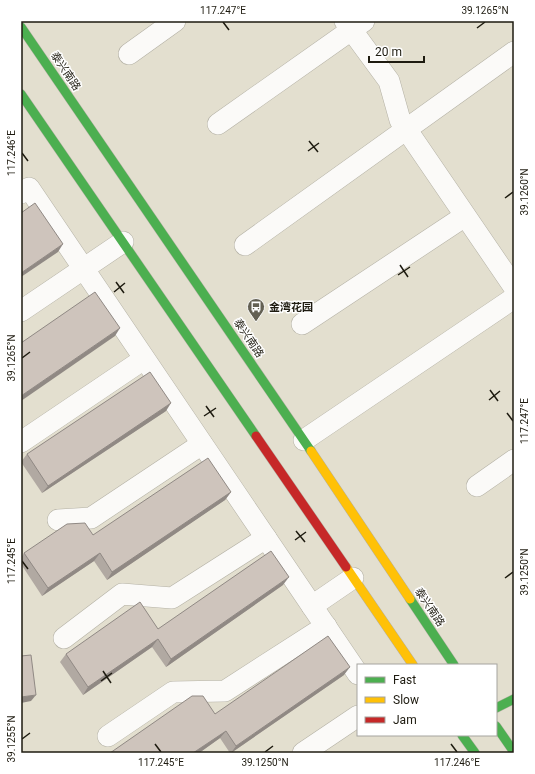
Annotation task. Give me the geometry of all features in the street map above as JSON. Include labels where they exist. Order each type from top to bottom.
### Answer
[{"type":"main road","name":"泰兴南路","points":[[21,27],[304,440],[453,664]]},
{"type":"main road","points":[[21,94],[412,664]]},
{"type":"main road","points":[[497,708],[514,700]]},
{"type":"main road","points":[[497,727],[514,752]]},
{"type":"main road","points":[[463,736],[475,753]]},
{"type":"street","points":[[129,54],[175,21]]},
{"type":"street","points":[[218,124],[354,24],[389,81],[400,120],[514,287]]},
{"type":"street","points":[[246,245],[514,52]]},
{"type":"street","points":[[21,193],[29,188],[357,672]]},
{"type":"street","points":[[302,324],[465,216]]},
{"type":"street","points":[[21,311],[124,242]]},
{"type":"street","points":[[304,440],[514,298]]},
{"type":"street","points":[[21,442],[144,359]]},
{"type":"street","points":[[58,520],[91,518],[202,444]]},
{"type":"street","points":[[477,486],[514,460]]},
{"type":"street","points":[[64,638],[122,594],[172,598],[266,538]]},
{"type":"street","points":[[312,606],[353,578]]},
{"type":"street","points":[[108,736],[173,692],[225,691],[326,626]]},
{"type":"street","points":[[303,753],[357,717]]},
{"type":"building","points":[[35,203],[63,244],[21,273],[21,213]]},
{"type":"building","points":[[95,292],[120,328],[21,396],[21,343]]},
{"type":"building","points":[[150,372],[171,403],[48,486],[27,454]]},
{"type":"building","points":[[208,458],[231,492],[112,572],[100,553],[48,588],[24,553],[67,524],[85,523],[93,535]]},
{"type":"building","points":[[271,551],[289,577],[171,659],[158,639],[88,687],[66,654],[140,602],[158,629]]},
{"type":"building","points":[[328,636],[350,667],[236,746],[226,731],[193,753],[110,753],[192,696],[203,696],[215,714]]},
{"type":"building","points":[[31,655],[36,695],[21,697],[21,656]]},
{"type":"traffic: fast","points":[[21,27],[311,451]]},
{"type":"traffic: fast","points":[[21,94],[256,436]]},
{"type":"traffic: fast","points":[[410,599],[453,664]]},
{"type":"traffic: fast","points":[[497,708],[514,699]]},
{"type":"traffic: fast","points":[[497,727],[514,752]]},
{"type":"traffic: fast","points":[[463,736],[475,753]]},
{"type":"traffic: slow","points":[[311,451],[410,599]]},
{"type":"traffic: slow","points":[[346,567],[412,664]]},
{"type":"traffic: jam","points":[[256,436],[346,567]]},
{"type":"place","name":"金湾花园","points":[[256,322]]}]
